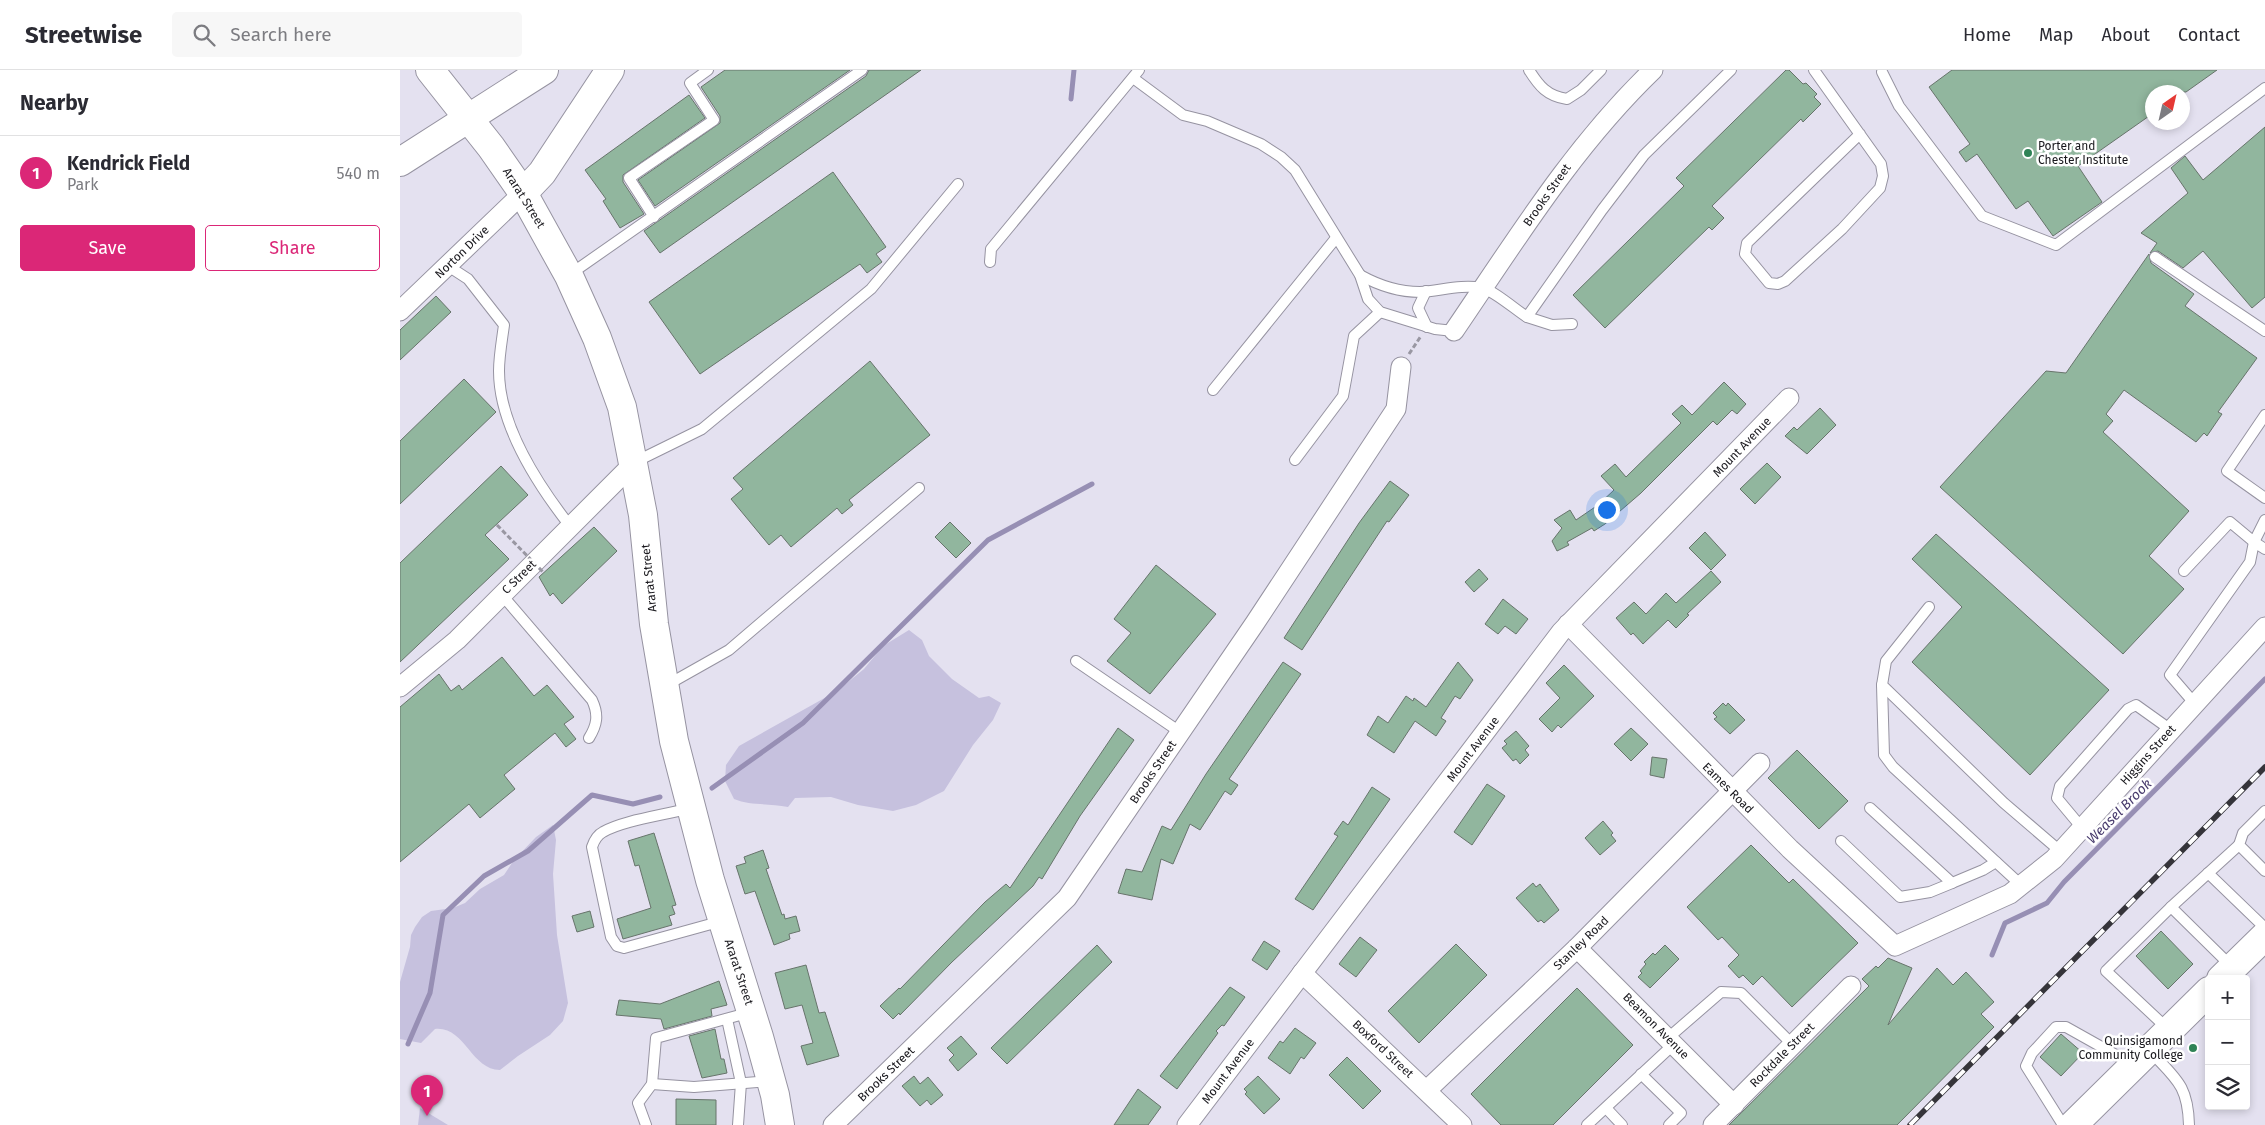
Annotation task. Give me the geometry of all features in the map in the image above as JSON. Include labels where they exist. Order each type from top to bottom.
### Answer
[{"type":"main road","points":[[400,162],[544,70]]},
{"type":"main road","points":[[524,193],[542,173],[610,70]]},
{"type":"main road","name":"Ararat Street","points":[[430,71],[469,118],[524,193],[569,276],[597,338],[622,407],[643,515],[654,624],[664,687],[690,808],[723,921],[739,1015],[772,1081],[778,1116]]},
{"type":"main road","points":[[2227,973],[2265,936]]},
{"type":"main road","points":[[2073,1125],[2205,995]]},
{"type":"main road","points":[[778,1116],[800,1125]]},
{"type":"street","name":"Brooks Street","points":[[1454,331],[1583,146],[1608,116],[1653,70]]},
{"type":"street","name":"Norton Drive","points":[[400,311],[524,193]]},
{"type":"street","name":"Brooks Street","points":[[833,1125],[1067,898],[1396,409],[1401,367]]},
{"type":"street","name":"Mount Avenue","points":[[1187,1125],[1479,743],[1534,666],[1568,624],[1789,398]]},
{"type":"street","name":"C Street","points":[[400,687],[457,640],[634,463]]},
{"type":"street","name":"Eames Road","points":[[1568,624],[1732,792],[1790,849],[1895,946]]},
{"type":"street","name":"Higgins Street","points":[[1895,946],[2010,894],[2021,885],[2060,851],[2082,828],[2265,627]]},
{"type":"street","name":"Stanley Road","points":[[1427,1090],[1577,948],[1760,763]]},
{"type":"street","name":"Beamon Avenue","points":[[1577,948],[1734,1105]]},
{"type":"street","name":"Boxford Street","points":[[1302,973],[1462,1125]]},
{"type":"street","name":"Rockdale Street","points":[[1713,1125],[1851,986]]},
{"type":"lane","points":[[654,217],[629,178],[714,120],[690,83],[708,70]]},
{"type":"lane","points":[[569,276],[862,70]]},
{"type":"lane","points":[[1529,70],[1539,86],[1553,97],[1567,99],[1581,90],[1601,70]]},
{"type":"lane","points":[[1528,317],[1602,210],[1644,155],[1731,70]]},
{"type":"lane","points":[[1814,70],[1860,134],[1881,164],[1883,176],[1880,188],[1842,229],[1785,281],[1778,284],[1769,283],[1751,264],[1745,254],[1747,244],[1860,134]]},
{"type":"lane","points":[[1881,71],[1899,106],[1982,216],[2056,245],[2265,88]]},
{"type":"lane","points":[[990,262],[991,249],[1136,74],[1183,115],[1207,121],[1260,144],[1280,156],[1295,170],[1360,275],[1368,299],[1380,312],[1427,327],[1454,331]]},
{"type":"lane","points":[[634,463],[702,429],[871,289],[958,184]]},
{"type":"lane","points":[[1213,390],[1336,238]]},
{"type":"lane","points":[[2155,256],[2265,331]]},
{"type":"lane","points":[[448,266],[468,279],[504,325],[499,372],[506,418],[544,494],[570,526]]},
{"type":"lane","points":[[1360,275],[1375,283],[1398,290],[1426,291],[1461,287],[1483,288],[1528,317],[1552,325],[1572,324]]},
{"type":"lane","points":[[1426,291],[1418,308],[1427,327]]},
{"type":"lane","points":[[1295,460],[1343,396],[1354,336],[1380,312]]},
{"type":"lane","points":[[2265,415],[2227,471],[2265,498]]},
{"type":"lane","points":[[664,687],[728,650],[919,488]]},
{"type":"lane","points":[[2195,704],[2170,676],[2250,562],[2254,542],[2265,520]]},
{"type":"lane","points":[[2184,571],[2230,522],[2265,550]]},
{"type":"lane","points":[[502,595],[592,700],[597,715],[594,729],[589,738]]},
{"type":"lane","points":[[1929,607],[1886,661],[1882,685],[1884,755],[1893,767],[2021,885]]},
{"type":"lane","points":[[1076,661],[1180,732]]},
{"type":"lane","points":[[1882,685],[2004,804],[2060,851]]},
{"type":"lane","points":[[2082,828],[2057,798],[2060,786],[2128,708],[2136,706],[2171,730]]},
{"type":"lane","points":[[690,808],[615,827],[602,832],[595,840],[592,847],[611,936],[617,946],[624,948],[723,921]]},
{"type":"lane","points":[[1870,808],[1952,883]]},
{"type":"lane","points":[[2170,1030],[2106,971],[2171,907],[2239,845],[2243,833],[2265,811]]},
{"type":"lane","points":[[1841,840],[1900,897],[1930,892],[1983,870],[1996,862]]},
{"type":"lane","points":[[2239,845],[2265,870]]},
{"type":"lane","points":[[2208,873],[2265,928]]},
{"type":"lane","points":[[2171,907],[2227,973]]},
{"type":"lane","points":[[1587,1125],[1641,1074],[1671,1041],[1721,992],[1741,993],[1792,1045]]},
{"type":"lane","points":[[646,1125],[638,1103],[652,1084],[656,1038],[739,1015],[741,1084],[738,1125]]},
{"type":"lane","points":[[2063,1125],[2026,1066],[2032,1053],[2056,1028],[2066,1028],[2142,1058],[2184,1087],[2189,1103],[2190,1125]]},
{"type":"lane","points":[[1641,1074],[1681,1113],[1669,1125]]},
{"type":"lane","points":[[652,1084],[694,1087],[772,1081]]},
{"type":"lane","points":[[1606,1108],[1622,1125]]},
{"type":"path","points":[[1401,367],[1427,327]]},
{"type":"path","points":[[497,525],[544,573]]},
{"type":"shaded area","points":[[909,630],[922,640],[929,656],[952,679],[979,698],[989,696],[1001,703],[993,720],[973,745],[944,791],[916,805],[893,811],[858,805],[831,797],[795,798],[788,807],[747,803],[734,799],[725,781],[726,765],[739,746],[837,691],[864,669],[883,646]]},
{"type":"shaded area","points":[[553,825],[556,840],[553,874],[557,935],[568,1003],[563,1021],[550,1035],[500,1070],[490,1068],[482,1063],[454,1034],[445,1030],[435,1029],[421,1043],[400,1039],[400,982],[410,947],[411,935],[422,917],[431,911],[453,908],[465,903],[480,889],[504,875],[514,860],[536,837]]},
{"type":"shaded area","points":[[420,1108],[448,1125],[418,1125]]},
{"type":"building","points":[[725,70],[850,70],[655,206],[638,180],[720,123],[720,116],[701,87]]},
{"type":"building","points":[[869,70],[921,70],[660,253],[644,231],[866,76]]},
{"type":"building","points":[[1786,70],[1789,70],[1803,84],[1806,83],[1817,94],[1814,97],[1821,104],[1803,122],[1801,119],[1712,206],[1724,218],[1712,230],[1709,227],[1605,328],[1573,295],[1684,186],[1676,178]]},
{"type":"building","name":"Porter and Chester Institute","points":[[1952,70],[2217,70],[2190,89],[2190,85],[2145,85],[2145,119],[2078,166],[2102,202],[2053,236],[2028,201],[2016,209],[1977,154],[1966,162],[1959,152],[1970,144],[1929,87]]},
{"type":"building","points":[[689,95],[705,118],[623,175],[623,182],[644,214],[620,228],[603,201],[606,199],[585,170]]},
{"type":"building","points":[[2265,127],[2265,297],[2252,308],[2203,251],[2183,268],[2158,251],[2150,253],[2157,243],[2141,233],[2188,193],[2171,168],[2185,156],[2203,180]]},
{"type":"building","points":[[833,172],[886,247],[876,254],[882,262],[867,273],[860,264],[700,374],[649,302]]},
{"type":"building","points":[[2149,254],[2151,263],[2194,294],[2185,306],[2257,358],[2218,412],[2222,414],[2207,436],[2204,433],[2196,442],[2124,390],[2106,414],[2113,421],[2103,432],[2189,511],[2149,556],[2184,589],[2123,654],[1940,487],[2046,371],[2066,373]]},
{"type":"building","points":[[436,296],[451,312],[400,360],[400,330]]},
{"type":"building","points":[[870,361],[930,435],[849,500],[853,505],[842,514],[837,508],[791,547],[781,535],[769,545],[731,499],[743,489],[733,478]]},
{"type":"building","points":[[464,379],[496,412],[400,504],[400,441]]},
{"type":"building","points":[[1724,382],[1746,404],[1737,414],[1732,410],[1717,425],[1713,421],[1641,493],[1605,524],[1594,531],[1592,528],[1567,542],[1569,545],[1557,551],[1552,541],[1562,528],[1554,520],[1570,510],[1576,520],[1598,505],[1614,490],[1601,476],[1615,464],[1626,477],[1681,423],[1672,414],[1682,405],[1692,415]]},
{"type":"building","points":[[1820,408],[1836,425],[1807,454],[1785,436],[1794,427],[1797,430]]},
{"type":"building","points":[[1767,463],[1781,477],[1755,504],[1740,489]]},
{"type":"building","points":[[501,466],[528,495],[485,535],[509,559],[400,662],[400,563]]},
{"type":"building","points":[[1390,481],[1409,495],[1389,522],[1387,521],[1302,650],[1284,638],[1359,523]]},
{"type":"building","points":[[950,522],[971,543],[956,558],[935,537]]},
{"type":"building","points":[[594,527],[617,551],[562,604],[553,593],[550,596],[539,577]]},
{"type":"building","points":[[1705,532],[1726,555],[1711,570],[1689,548]]},
{"type":"building","points":[[1936,534],[2109,690],[2030,775],[1912,662],[1962,607],[1912,559]]},
{"type":"building","points":[[1156,565],[1216,614],[1150,694],[1107,661],[1131,633],[1114,619]]},
{"type":"building","points":[[1479,569],[1488,579],[1474,592],[1465,582]]},
{"type":"building","points":[[1711,571],[1721,582],[1687,614],[1689,615],[1676,628],[1668,620],[1643,644],[1633,633],[1631,635],[1616,618],[1634,602],[1646,614],[1666,593],[1676,603]]},
{"type":"building","points":[[1503,599],[1528,619],[1516,634],[1505,626],[1498,634],[1485,624]]},
{"type":"building","points":[[502,657],[534,696],[547,685],[574,717],[564,724],[576,739],[566,747],[555,733],[504,775],[515,789],[480,818],[469,804],[400,862],[400,707],[439,674],[451,691],[459,685],[462,690]]},
{"type":"building","points":[[1283,662],[1301,674],[1229,779],[1238,785],[1231,795],[1225,791],[1200,830],[1190,824],[1173,864],[1161,859],[1152,900],[1118,893],[1126,869],[1142,872],[1162,826],[1171,830],[1206,774]]},
{"type":"building","points":[[1458,662],[1473,680],[1460,699],[1455,696],[1441,718],[1446,721],[1436,736],[1415,721],[1394,753],[1367,735],[1378,716],[1388,723],[1406,696],[1413,701],[1414,698],[1426,707]]},
{"type":"building","points":[[1564,665],[1594,696],[1561,728],[1558,725],[1552,732],[1539,719],[1560,698],[1546,683]]},
{"type":"building","points":[[1723,703],[1726,706],[1728,703],[1745,720],[1730,734],[1714,719],[1717,717],[1713,713]]},
{"type":"building","points":[[1118,728],[1134,740],[1080,816],[1042,879],[1039,877],[1033,886],[952,962],[900,1015],[899,1013],[893,1019],[880,1006],[900,989],[985,902],[1006,884],[1010,888]]},
{"type":"building","points":[[1631,728],[1648,744],[1631,761],[1614,744]]},
{"type":"building","points":[[1516,731],[1529,746],[1525,750],[1529,755],[1520,764],[1516,759],[1513,761],[1502,748],[1507,744],[1504,741]]},
{"type":"building","points":[[1797,750],[1848,801],[1819,829],[1768,778]]},
{"type":"building","points":[[1652,757],[1667,759],[1664,778],[1650,775]]},
{"type":"building","points":[[1487,784],[1505,796],[1472,845],[1454,832]]},
{"type":"building","points":[[1372,787],[1390,799],[1313,910],[1295,899],[1338,836],[1334,834],[1343,821],[1348,825]]},
{"type":"building","points":[[1603,821],[1613,833],[1611,835],[1616,841],[1600,855],[1585,838]]},
{"type":"building","points":[[654,833],[676,905],[672,906],[675,914],[669,916],[672,925],[623,939],[617,919],[651,908],[639,865],[635,866],[628,841]]},
{"type":"building","points":[[1751,845],[1789,883],[1793,879],[1858,943],[1792,1007],[1762,976],[1753,985],[1743,975],[1739,978],[1728,966],[1739,955],[1722,937],[1718,940],[1687,907]]},
{"type":"building","points":[[763,850],[769,868],[766,869],[782,915],[784,914],[785,919],[796,916],[800,931],[789,934],[790,939],[774,945],[755,891],[745,894],[736,866],[746,863],[744,857]]},
{"type":"building","points":[[1533,883],[1536,887],[1540,884],[1559,910],[1544,923],[1541,920],[1538,922],[1516,898]]},
{"type":"building","points":[[590,911],[594,927],[577,932],[572,916]]},
{"type":"building","points":[[2161,931],[2193,964],[2168,989],[2136,956]]},
{"type":"building","points":[[1360,937],[1377,950],[1356,977],[1339,964]]},
{"type":"building","points":[[1264,941],[1280,951],[1267,970],[1252,960]]},
{"type":"building","points":[[1456,944],[1487,975],[1419,1043],[1388,1011]]},
{"type":"building","points":[[1097,945],[1112,962],[1007,1064],[991,1048]]},
{"type":"building","points":[[1665,945],[1679,959],[1650,988],[1638,977],[1642,973],[1640,971],[1646,964],[1644,962]]},
{"type":"building","points":[[1888,958],[1912,968],[1888,1025],[1937,968],[1953,985],[1966,972],[1994,1002],[1981,1014],[1994,1027],[1897,1125],[1729,1125],[1869,986],[1862,979]]},
{"type":"building","points":[[806,965],[819,1013],[825,1012],[839,1056],[807,1065],[801,1046],[813,1043],[802,1005],[785,1009],[775,973]]},
{"type":"building","points":[[719,981],[727,1005],[711,1009],[712,1016],[664,1029],[661,1019],[616,1015],[619,1000],[660,1004]]},
{"type":"building","points":[[1230,987],[1245,997],[1224,1026],[1222,1025],[1216,1031],[1218,1033],[1177,1089],[1160,1076]]},
{"type":"building","points":[[1577,988],[1633,1045],[1553,1125],[1501,1125],[1471,1094]]},
{"type":"building","points":[[1295,1028],[1316,1043],[1304,1059],[1301,1057],[1290,1074],[1268,1058],[1280,1041],[1283,1043]]},
{"type":"building","points":[[715,1029],[721,1059],[724,1059],[727,1073],[702,1078],[689,1036]]},
{"type":"building","points":[[2061,1034],[2083,1053],[2061,1076],[2040,1057]]},
{"type":"building","points":[[961,1036],[977,1054],[958,1071],[949,1060],[954,1055],[947,1048]]},
{"type":"building","points":[[1347,1057],[1381,1091],[1363,1109],[1329,1075]]},
{"type":"building","points":[[914,1076],[920,1084],[928,1077],[943,1095],[931,1105],[927,1100],[920,1106],[902,1086]]},
{"type":"building","points":[[1258,1076],[1280,1099],[1264,1114],[1245,1094],[1247,1092],[1244,1089]]},
{"type":"building","points":[[1138,1089],[1161,1107],[1148,1125],[1114,1125]]},
{"type":"building","points":[[676,1099],[716,1100],[716,1125],[676,1125]]},
{"type":"waterway","points":[[1071,99],[1074,70]]},
{"type":"waterway","points":[[712,788],[803,723],[988,540],[1092,484]]},
{"type":"waterway","name":"Weasel Brook","points":[[1992,955],[2005,923],[2047,903],[2064,882],[2265,679]]},
{"type":"waterway","points":[[408,1044],[430,993],[443,915],[484,876],[528,851],[592,795],[633,804],[660,797]]},
{"type":"railway","points":[[1910,1125],[2265,767]]},
{"type":"place","name":"Porter and Chester Institute","points":[[2028,153]]},
{"type":"place","name":"Quinsigamond Community College","points":[[2193,1048]]},
{"type":"place","name":"Kendrick Field","points":[[427,1116]]}]
